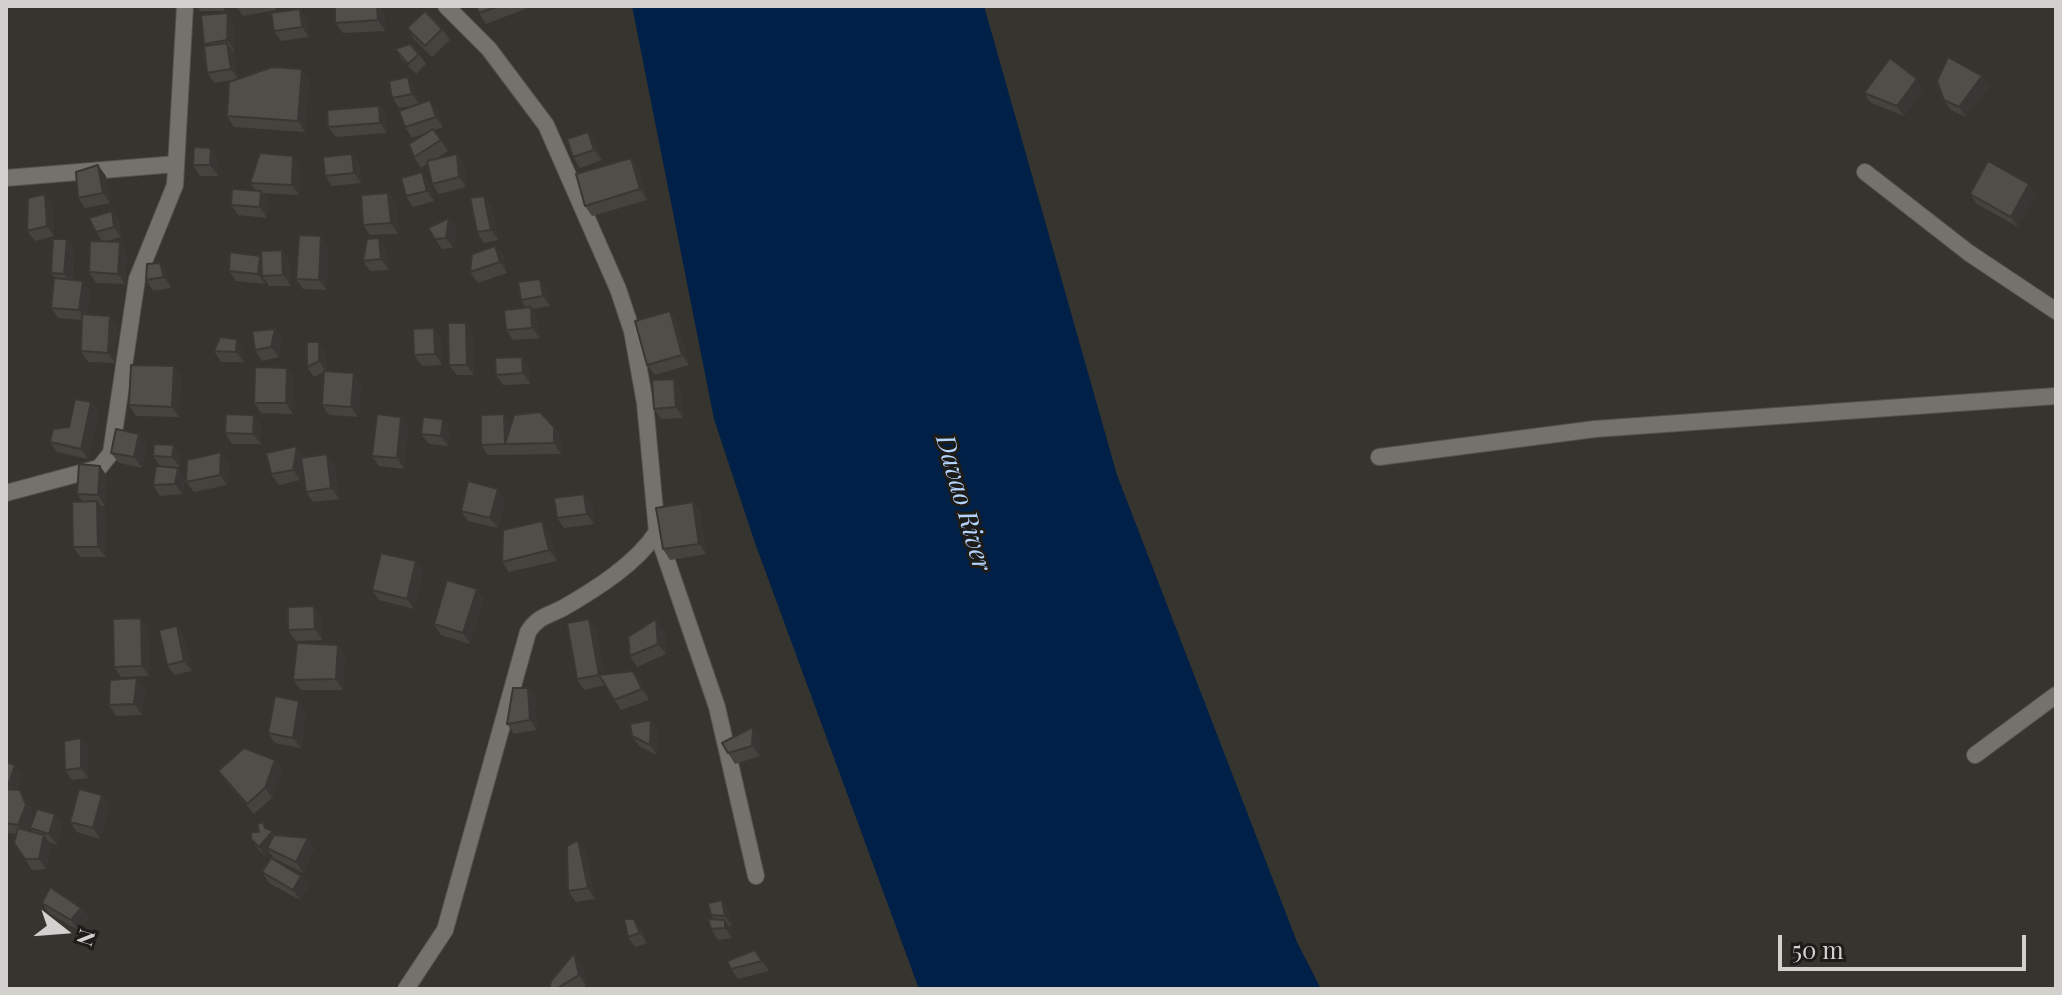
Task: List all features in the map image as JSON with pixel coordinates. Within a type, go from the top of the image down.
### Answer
[{"type":"street","points":[[6,493],[99,468],[111,453],[137,279],[175,185],[185,6]]},
{"type":"street","points":[[446,6],[489,49],[546,125],[618,289],[632,331],[645,403],[657,532],[717,707],[756,876]]},
{"type":"street","points":[[6,178],[176,164]]},
{"type":"street","points":[[1865,172],[1969,253],[2056,311]]},
{"type":"street","points":[[1379,457],[1595,429],[2056,396]]},
{"type":"street","points":[[406,989],[445,930],[528,632],[536,619],[561,609],[637,555],[657,532]]},
{"type":"street","points":[[1975,755],[2056,695]]},
{"type":"water","name":"Davao River","points":[[632,6],[984,6],[1117,475],[1297,942],[1321,989],[919,989],[755,543],[714,419]]},
{"type":"building","points":[[377,6],[378,20],[335,23],[335,7]]},
{"type":"building","points":[[476,6],[499,6],[479,13]]},
{"type":"building","points":[[300,9],[302,27],[274,31],[271,13]]},
{"type":"building","points":[[425,11],[442,29],[425,46],[407,28]]},
{"type":"building","points":[[228,13],[227,40],[204,44],[201,15]]},
{"type":"building","points":[[227,43],[231,69],[207,73],[204,46]]},
{"type":"building","points":[[410,44],[419,54],[408,64],[395,49]]},
{"type":"building","points":[[1948,57],[1982,76],[1959,107],[1944,100],[1937,81]]},
{"type":"building","points":[[1890,58],[1917,79],[1897,106],[1864,93]]},
{"type":"building","points":[[272,67],[302,69],[298,121],[227,116],[229,82]]},
{"type":"building","points":[[408,77],[412,94],[392,98],[389,81]]},
{"type":"building","points":[[430,100],[436,117],[405,127],[399,111]]},
{"type":"building","points":[[379,106],[380,123],[328,127],[327,110]]},
{"type":"building","points":[[433,129],[441,140],[414,157],[409,144]]},
{"type":"building","points":[[588,132],[594,150],[573,157],[567,139]]},
{"type":"building","points":[[194,147],[211,148],[210,165],[193,165]]},
{"type":"building","points":[[260,153],[293,156],[292,185],[250,183]]},
{"type":"building","points":[[352,154],[354,173],[325,176],[323,157]]},
{"type":"building","points":[[457,154],[459,177],[432,184],[427,161]]},
{"type":"building","points":[[631,158],[640,189],[585,206],[576,174]]},
{"type":"building","points":[[1988,161],[2029,184],[2011,217],[1970,194]]},
{"type":"building","points":[[98,165],[103,193],[78,198],[76,172]]},
{"type":"building","points":[[422,172],[427,191],[406,196],[401,178]]},
{"type":"building","points":[[232,189],[261,191],[260,207],[231,205]]},
{"type":"building","points":[[388,193],[391,223],[363,225],[361,195]]},
{"type":"building","points":[[45,194],[47,226],[27,231],[28,198]]},
{"type":"building","points":[[484,196],[491,230],[477,232],[470,198]]},
{"type":"building","points":[[112,211],[114,227],[96,232],[89,218]]},
{"type":"building","points":[[449,218],[446,238],[435,239],[428,228]]},
{"type":"building","points":[[299,235],[321,236],[319,280],[296,279]]},
{"type":"building","points":[[379,238],[381,259],[363,261],[367,239]]},
{"type":"building","points":[[53,239],[67,239],[64,274],[51,273]]},
{"type":"building","points":[[90,241],[120,242],[118,274],[89,272]]},
{"type":"building","points":[[495,246],[500,262],[470,272],[472,254]]},
{"type":"building","points":[[282,250],[283,275],[262,276],[261,251]]},
{"type":"building","points":[[230,252],[260,256],[258,274],[229,271]]},
{"type":"building","points":[[160,263],[164,277],[146,280],[147,264]]},
{"type":"building","points":[[54,278],[83,281],[79,310],[51,308]]},
{"type":"building","points":[[540,279],[543,296],[521,300],[518,282]]},
{"type":"building","points":[[531,307],[532,328],[506,330],[504,310]]},
{"type":"building","points":[[670,311],[682,355],[647,365],[635,321]]},
{"type":"building","points":[[82,314],[110,316],[108,353],[81,351]]},
{"type":"building","points":[[448,323],[466,323],[467,365],[449,365]]},
{"type":"building","points":[[434,328],[435,354],[414,355],[413,329]]},
{"type":"building","points":[[275,329],[271,347],[255,350],[252,331]]},
{"type":"building","points":[[220,337],[237,339],[236,352],[214,351]]},
{"type":"building","points":[[307,342],[319,342],[319,361],[307,367]]},
{"type":"building","points":[[522,357],[523,373],[496,375],[495,358]]},
{"type":"building","points":[[131,365],[174,366],[172,407],[129,405]]},
{"type":"building","points":[[255,367],[287,368],[286,403],[254,403]]},
{"type":"building","points":[[324,371],[354,373],[351,407],[322,405]]},
{"type":"building","points":[[674,379],[676,407],[654,409],[652,380]]},
{"type":"building","points":[[75,399],[91,402],[81,449],[50,442],[53,429],[69,427]]},
{"type":"building","points":[[540,412],[554,427],[554,443],[505,444],[514,415]]},
{"type":"building","points":[[226,414],[254,415],[253,434],[225,433]]},
{"type":"building","points":[[377,414],[401,417],[397,458],[372,456]]},
{"type":"building","points":[[504,414],[505,444],[481,445],[481,415]]},
{"type":"building","points":[[423,417],[443,419],[441,436],[421,434]]},
{"type":"building","points":[[116,429],[139,434],[134,457],[111,453]]},
{"type":"building","points":[[154,444],[174,445],[172,457],[153,456]]},
{"type":"building","points":[[297,446],[293,470],[271,474],[266,453]]},
{"type":"building","points":[[221,452],[220,475],[186,482],[187,460]]},
{"type":"building","points":[[327,454],[331,488],[306,492],[301,458]]},
{"type":"building","points":[[79,464],[100,466],[98,495],[77,494]]},
{"type":"building","points":[[156,466],[178,468],[175,484],[153,485]]},
{"type":"building","points":[[468,481],[498,489],[490,518],[461,511]]},
{"type":"building","points":[[584,494],[587,514],[557,518],[554,498]]},
{"type":"building","points":[[97,501],[98,547],[73,547],[72,502]]},
{"type":"building","points":[[693,502],[699,544],[663,549],[656,508]]},
{"type":"building","points":[[542,521],[549,550],[502,562],[503,530]]},
{"type":"building","points":[[381,553],[416,561],[407,599],[372,590]]},
{"type":"building","points":[[447,580],[477,589],[463,633],[434,624]]},
{"type":"building","points":[[314,606],[315,629],[288,630],[288,607]]},
{"type":"building","points":[[141,618],[142,666],[114,667],[113,619]]},
{"type":"building","points":[[589,619],[599,675],[577,679],[567,623]]},
{"type":"building","points":[[656,619],[658,644],[630,656],[628,637]]},
{"type":"building","points":[[177,626],[184,661],[167,665],[159,630]]},
{"type":"building","points":[[297,643],[338,645],[336,679],[293,680]]},
{"type":"building","points":[[633,671],[642,689],[614,700],[599,675]]},
{"type":"building","points":[[137,678],[134,704],[109,705],[110,680]]},
{"type":"building","points":[[513,688],[528,688],[530,720],[507,724]]},
{"type":"building","points":[[275,696],[299,701],[293,738],[268,733]]},
{"type":"building","points":[[651,720],[650,745],[632,736],[630,724]]},
{"type":"building","points":[[753,727],[752,746],[728,753],[722,743]]},
{"type":"building","points":[[81,738],[81,768],[65,770],[64,741]]},
{"type":"building","points":[[244,748],[275,760],[265,788],[247,804],[218,771]]},
{"type":"building","points":[[6,762],[15,765],[8,786],[6,785]]},
{"type":"building","points":[[6,789],[20,790],[26,805],[18,825],[6,823]]},
{"type":"building","points":[[79,789],[102,795],[93,828],[70,822]]},
{"type":"building","points":[[37,809],[55,814],[49,834],[30,828]]},
{"type":"building","points":[[263,822],[265,828],[273,831],[259,847],[251,839],[251,832],[259,832],[257,824]]},
{"type":"building","points":[[18,828],[44,835],[39,859],[25,859],[14,843]]},
{"type":"building","points":[[274,835],[308,838],[296,862],[267,848]]},
{"type":"building","points":[[578,840],[588,888],[568,891],[567,846]]},
{"type":"building","points":[[271,858],[301,876],[293,890],[262,872]]},
{"type":"building","points":[[50,887],[81,908],[71,920],[42,903]]},
{"type":"building","points":[[722,900],[725,916],[711,915],[708,903]]},
{"type":"building","points":[[624,919],[634,919],[640,933],[628,937]]},
{"type":"building","points":[[708,919],[725,920],[725,928],[711,929]]},
{"type":"building","points":[[755,950],[762,961],[731,969],[727,961]]},
{"type":"building","points":[[574,953],[579,975],[556,989],[549,989],[551,981]]}]
